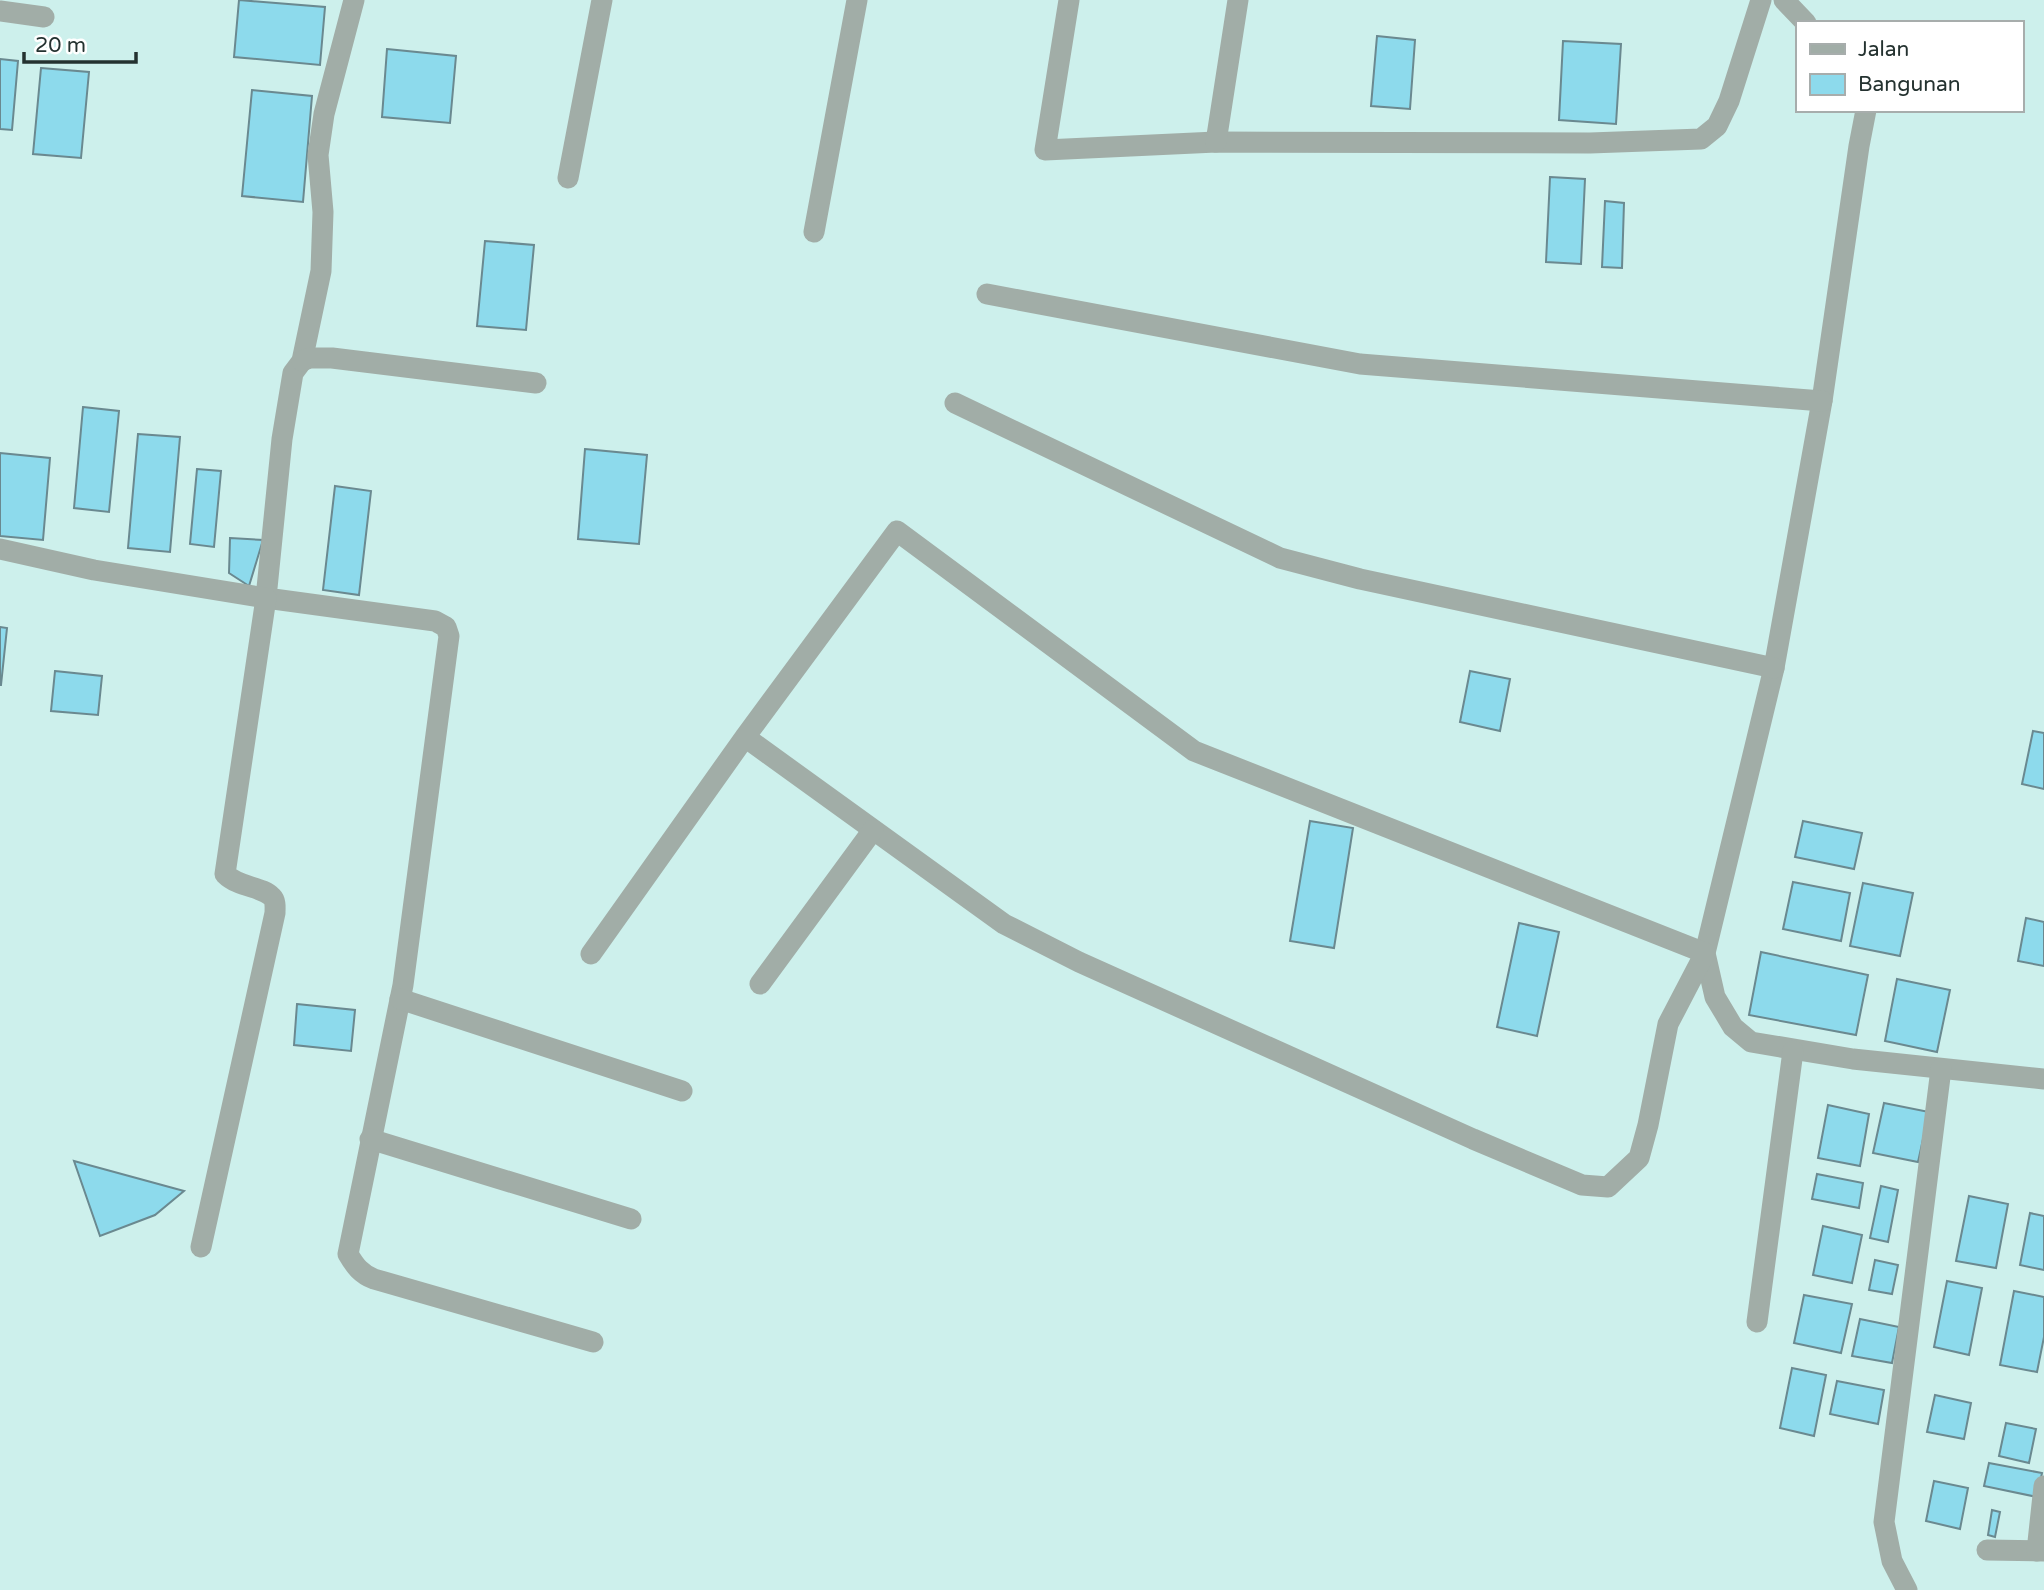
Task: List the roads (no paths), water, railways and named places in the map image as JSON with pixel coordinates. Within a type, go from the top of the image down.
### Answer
[{"type":"street","points":[[201,1247],[275,914],[271,895],[237,884],[225,874],[266,598],[282,439],[293,373],[302,361],[321,271],[323,212],[318,155],[324,114],[354,0]]},
{"type":"street","points":[[568,178],[602,0]]},
{"type":"street","points":[[814,232],[857,0]]},
{"type":"street","points":[[1069,0],[1045,150],[1216,142],[1590,143],[1701,139],[1717,126],[1729,101],[1761,0]]},
{"type":"street","points":[[1216,142],[1238,0]]},
{"type":"street","points":[[1784,0],[1804,21]]},
{"type":"street","points":[[0,11],[44,17]]},
{"type":"street","points":[[745,737],[1004,924],[1066,956],[1473,1139],[1582,1185],[1608,1187],[1639,1158],[1668,1024],[1705,953],[1774,667],[1822,401],[1858,146],[1866,112]]},
{"type":"street","points":[[987,294],[1360,364],[1822,401]]},
{"type":"street","points":[[302,361],[310,358],[332,358],[536,383]]},
{"type":"street","points":[[955,403],[1280,558],[1360,579],[1774,667]]},
{"type":"street","points":[[591,954],[745,737],[897,531],[1194,751],[1705,953]]},
{"type":"street","points":[[0,549],[94,570],[266,598],[435,621],[448,631],[448,651],[400,999],[348,1254],[364,1275],[593,1342]]},
{"type":"street","points":[[760,984],[873,830]]},
{"type":"street","points":[[1705,953],[1715,997],[1733,1027],[1751,1042],[1793,1051],[2044,1079]]},
{"type":"street","points":[[400,999],[682,1091]]},
{"type":"street","points":[[1757,1322],[1793,1051]]},
{"type":"street","points":[[1907,1590],[1892,1561],[1884,1522],[1941,1069]]},
{"type":"street","points":[[370,1139],[631,1219]]},
{"type":"street","points":[[1987,1550],[2040,1551],[2044,1486]]}]
